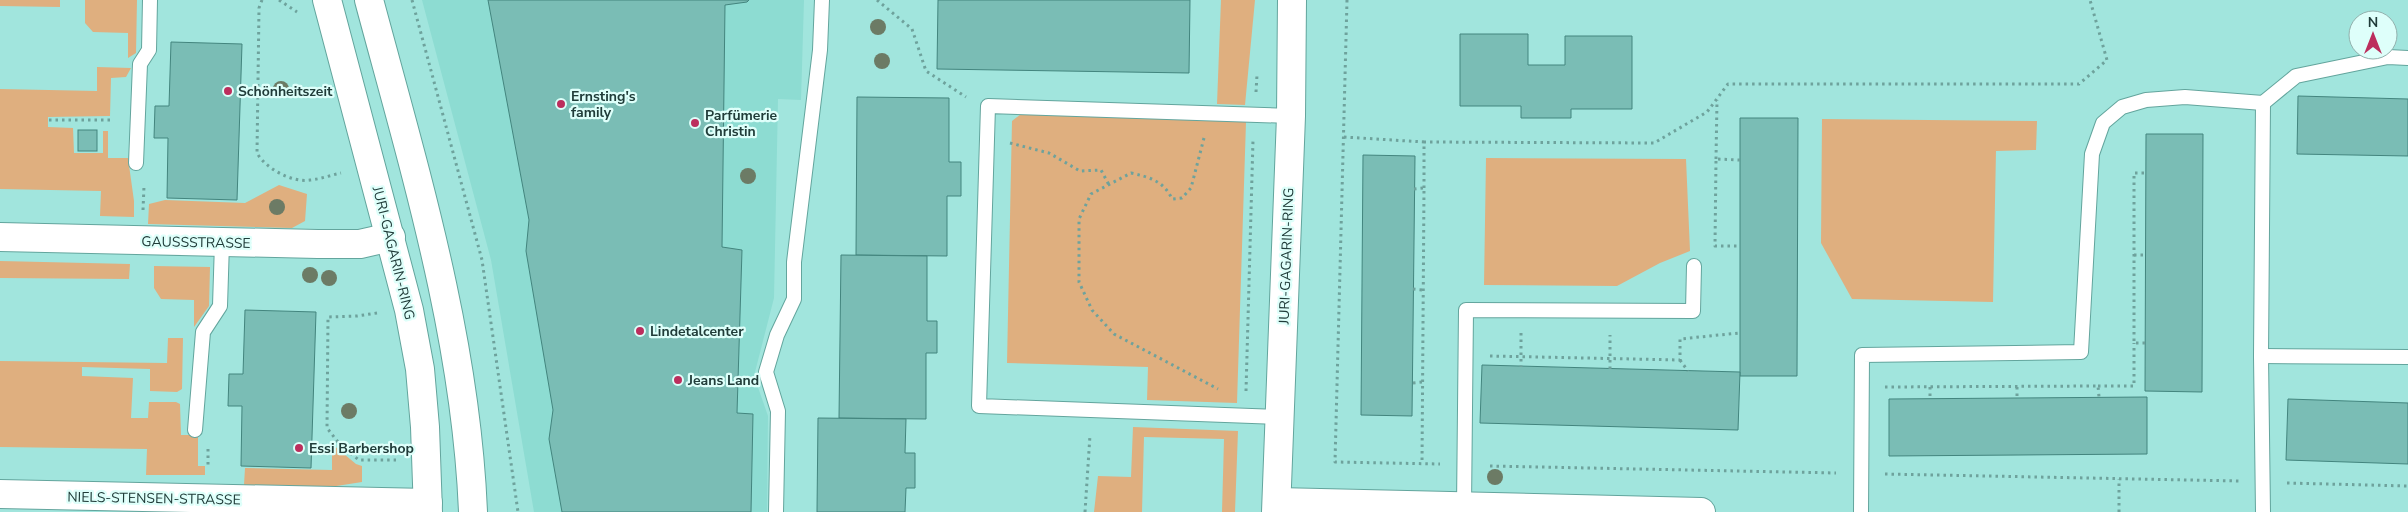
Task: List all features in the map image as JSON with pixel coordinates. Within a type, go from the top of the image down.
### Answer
[{"type":"street","name":"JURI-GAGARIN-RING","points":[[327,0],[409,310],[420,370],[425,428],[428,507]]},
{"type":"street","points":[[369,0],[430,229],[445,297],[458,362],[473,512]]},
{"type":"street","name":"JURI-GAGARIN-RING","points":[[1276,507],[1291,116],[1292,0]]},
{"type":"street","name":"GAUSSSTRASSE","points":[[0,236],[222,243],[360,244],[391,238]]},
{"type":"street","name":"NIELS-STENSEN-STRASSE","points":[[0,494],[428,507]]},
{"type":"street","points":[[1276,507],[1464,507],[1701,512]]},
{"type":"lane","points":[[136,163],[140,64],[149,50],[150,0]]},
{"type":"lane","points":[[776,512],[778,411],[766,372],[777,335],[794,299],[794,262],[820,50],[822,0]]},
{"type":"lane","points":[[1861,512],[1862,355],[2081,352],[2092,154],[2103,123],[2122,107],[2146,100],[2185,98],[2263,103],[2296,76],[2388,57],[2408,58]]},
{"type":"lane","points":[[2263,103],[2261,356],[2263,512]]},
{"type":"lane","points":[[1280,417],[979,406],[988,106],[1291,116]]},
{"type":"lane","points":[[196,424],[203,332],[220,306],[222,243]]},
{"type":"lane","points":[[1464,507],[1466,310],[1692,311],[1694,266]]},
{"type":"lane","points":[[2261,356],[2408,356]]},
{"type":"path","points":[[262,0],[259,8],[257,152],[262,162],[273,170],[301,180],[309,181],[342,173]]},
{"type":"path","points":[[279,0],[301,14]]},
{"type":"path","points":[[412,0],[482,260],[518,512]]},
{"type":"path","points":[[877,0],[912,29],[926,71],[963,96],[988,106]]},
{"type":"path","points":[[1347,0],[1335,462],[1422,464],[1424,142]]},
{"type":"path","points":[[1344,137],[1424,142],[1654,143],[1707,112],[1728,84],[2079,84],[2107,60],[2090,0]]},
{"type":"path","points":[[1717,99],[1715,246],[1740,246]]},
{"type":"path","points":[[1210,113],[1191,188],[1182,198],[1172,199],[1168,190],[1152,178],[1131,173],[1091,194],[1080,219],[1080,282],[1092,310],[1114,334],[1219,389]]},
{"type":"path","points":[[1246,393],[1254,115]]},
{"type":"path","points":[[49,120],[137,120]]},
{"type":"path","points":[[987,138],[1049,152],[1080,171],[1101,170],[1109,185]]},
{"type":"path","points":[[1716,160],[1740,160]]},
{"type":"path","points":[[136,163],[144,177],[141,240]]},
{"type":"path","points":[[1876,387],[2134,386],[2134,173],[2145,173]]},
{"type":"path","points":[[1414,189],[1424,188]]},
{"type":"path","points":[[2134,255],[2145,255]]},
{"type":"path","points":[[1413,289],[1423,290]]},
{"type":"path","points":[[1521,310],[1521,367]]},
{"type":"path","points":[[1610,312],[1610,369]]},
{"type":"path","points":[[377,313],[328,317],[327,428],[341,446],[360,460],[396,460]]},
{"type":"path","points":[[1680,339],[1739,333]]},
{"type":"path","points":[[2134,342],[2145,342]]},
{"type":"path","points":[[1680,360],[1688,371]]},
{"type":"path","points":[[1413,383],[1423,382]]},
{"type":"path","points":[[2098,386],[2099,397]]},
{"type":"path","points":[[1930,387],[1930,399]]},
{"type":"path","points":[[2017,387],[2017,398]]},
{"type":"path","points":[[1086,512],[1092,410]]},
{"type":"path","points":[[196,424],[208,435],[208,499]]},
{"type":"path","points":[[2119,478],[2119,512]]},
{"type":"shaded area","points":[[0,0],[60,0],[60,7],[0,6]]},
{"type":"shaded area","points":[[85,0],[137,0],[136,53],[128,58],[128,33],[93,32],[85,23]]},
{"type":"shaded area","name":"Lindetalcenter","points":[[422,0],[804,0],[801,100],[778,99],[774,298],[754,376],[768,416],[767,512],[534,512],[491,260]]},
{"type":"shaded area","points":[[1221,0],[1255,0],[1245,105],[1217,104]]},
{"type":"shaded area","points":[[97,67],[131,68],[126,77],[111,78],[110,116],[48,117],[48,127],[73,128],[74,153],[103,153],[103,131],[108,131],[108,158],[128,158],[134,201],[134,217],[100,216],[101,191],[0,189],[0,89],[97,91]]},
{"type":"shaded area","points":[[1021,114],[1246,122],[1237,403],[1147,400],[1148,367],[1007,363],[1012,121]]},
{"type":"shaded area","points":[[1822,119],[2037,121],[2036,150],[1996,151],[1993,302],[1852,299],[1821,243]]},
{"type":"shaded area","points":[[1486,158],[1686,159],[1690,251],[1660,263],[1617,286],[1484,285]]},
{"type":"shaded area","points":[[279,185],[307,194],[305,221],[292,228],[148,224],[149,204],[165,200],[245,203]]},
{"type":"shaded area","points":[[0,261],[130,264],[129,279],[0,278]]},
{"type":"shaded area","points":[[154,266],[210,267],[209,306],[194,327],[194,300],[161,299],[154,288]]},
{"type":"shaded area","points":[[168,338],[183,338],[182,389],[177,392],[150,391],[150,369],[82,367],[82,376],[133,378],[131,418],[148,418],[149,402],[176,402],[180,404],[181,435],[198,435],[198,466],[205,466],[205,475],[146,475],[147,449],[0,447],[0,361],[167,363]]},
{"type":"shaded area","points":[[1133,427],[1238,431],[1235,512],[1222,512],[1224,439],[1144,437],[1142,512],[1094,512],[1098,476],[1131,477]]},
{"type":"shaded area","points":[[332,444],[356,464],[362,466],[362,482],[330,487],[244,485],[245,468],[332,470]]},
{"type":"building","name":"Lindetalcenter","points":[[488,0],[749,0],[747,2],[725,5],[722,247],[742,250],[737,413],[753,414],[751,512],[562,512],[549,439],[553,410],[526,251],[529,220]]},
{"type":"building","points":[[938,0],[1190,0],[1189,73],[937,69]]},
{"type":"building","points":[[1460,34],[1528,34],[1528,65],[1565,65],[1565,36],[1632,36],[1632,109],[1571,109],[1571,118],[1521,118],[1521,106],[1460,106]]},
{"type":"building","points":[[171,42],[242,44],[237,200],[167,198],[168,138],[154,138],[155,106],[169,106]]},
{"type":"building","points":[[2298,96],[2408,99],[2408,156],[2297,154]]},
{"type":"building","points":[[857,97],[949,98],[949,162],[961,162],[961,196],[947,196],[947,256],[856,255]]},
{"type":"building","points":[[1740,118],[1798,118],[1797,376],[1740,376]]},
{"type":"building","points":[[78,130],[97,130],[97,151],[78,151]]},
{"type":"building","points":[[2146,134],[2203,134],[2202,392],[2145,391]]},
{"type":"building","points":[[1363,155],[1415,156],[1412,416],[1361,415]]},
{"type":"building","points":[[841,255],[927,256],[927,321],[937,321],[937,353],[926,353],[926,419],[839,418]]},
{"type":"building","points":[[245,310],[316,312],[311,468],[241,466],[242,406],[228,406],[229,374],[243,374]]},
{"type":"building","points":[[1482,365],[1740,372],[1738,430],[1480,423]]},
{"type":"building","points":[[2147,397],[2147,454],[1889,456],[1889,399]]},
{"type":"building","points":[[2288,399],[2408,403],[2408,464],[2286,460]]},
{"type":"building","points":[[818,418],[906,419],[905,453],[915,453],[915,488],[906,488],[905,512],[817,512]]},
{"type":"place","name":"Schönheitszeit","points":[[228,91]]},
{"type":"place","name":"Ernsting's family","points":[[561,104]]},
{"type":"place","name":"Parfümerie Christin","points":[[695,123]]},
{"type":"place","name":"Lindetalcenter","points":[[640,331]]},
{"type":"place","name":"Jeans Land","points":[[678,380]]},
{"type":"place","name":"Essi Barbershop","points":[[299,448]]}]
